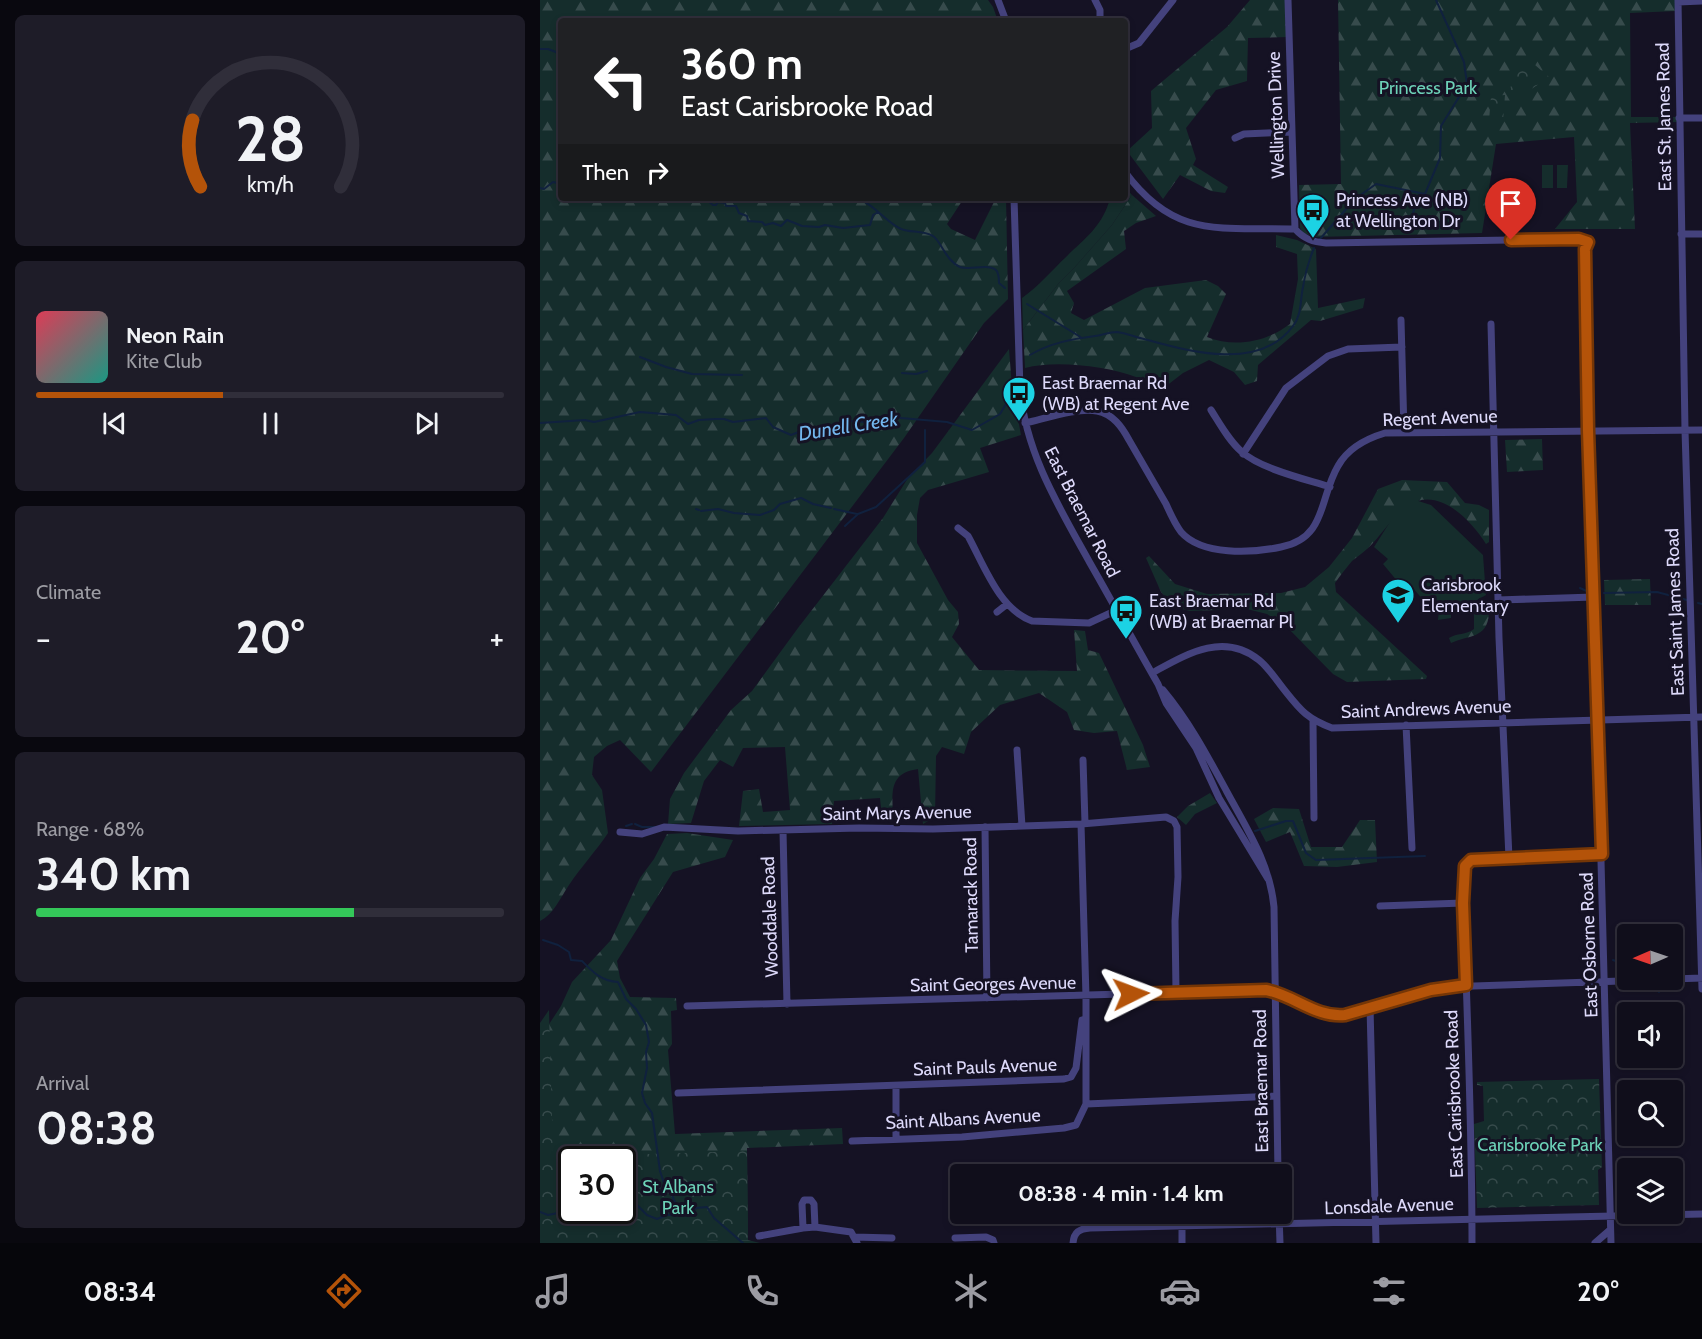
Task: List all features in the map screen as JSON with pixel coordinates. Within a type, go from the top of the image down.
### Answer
[{"type":"street","points":[[998,0],[1005,18]]},
{"type":"street","points":[[1095,0],[1100,10],[1100,18]]},
{"type":"street","points":[[1128,48],[1138,43],[1173,0]]},
{"type":"street","name":"Wellington Drive","points":[[1288,0],[1295,229]]},
{"type":"street","points":[[1678,1],[1702,2]]},
{"type":"street","name":"East St. James Road","points":[[1678,1],[1681,234]]},
{"type":"street","points":[[1679,118],[1702,118]]},
{"type":"street","points":[[1235,138],[1244,134],[1292,132]]},
{"type":"street","points":[[1128,176],[1141,193],[1155,205],[1187,223],[1229,230],[1295,229]]},
{"type":"street","name":"East Braemar Road","points":[[1014,201],[1020,389],[1025,423],[1033,452],[1044,479],[1158,684],[1166,703],[1196,748],[1219,798],[1268,879],[1274,907],[1278,1164]]},
{"type":"street","name":"East Osborne Road","points":[[1295,229],[1301,236],[1313,242],[1326,243],[1579,239],[1588,242],[1585,249],[1588,430],[1602,854],[1611,1243]]},
{"type":"street","points":[[1681,234],[1702,234]]},
{"type":"street","name":"East Saint James Road","points":[[1681,234],[1702,989]]},
{"type":"street","points":[[1401,320],[1404,432]]},
{"type":"street","points":[[1491,324],[1502,722],[1509,858],[1602,854]]},
{"type":"street","points":[[1244,454],[1286,388],[1328,356],[1348,349],[1402,347]]},
{"type":"street","name":"Regent Avenue","points":[[1025,423],[1084,410],[1108,414],[1124,429],[1182,532],[1205,548],[1220,550],[1262,550],[1283,547],[1300,540],[1312,529],[1322,513],[1337,466],[1352,449],[1368,438],[1385,433],[1702,430]]},
{"type":"street","points":[[1211,410],[1227,435],[1244,454],[1257,462],[1330,487]]},
{"type":"street","points":[[958,528],[968,536],[1006,605],[1018,615],[1032,621],[1089,623],[1117,610]]},
{"type":"street","points":[[1498,600],[1594,597]]},
{"type":"street","points":[[998,612],[1006,605]]},
{"type":"street","points":[[1152,673],[1198,650],[1220,646],[1258,659],[1297,706],[1313,721],[1314,818]]},
{"type":"street","name":"Saint Andrews Avenue","points":[[1313,721],[1332,728],[1702,717]]},
{"type":"street","points":[[1406,725],[1412,848]]},
{"type":"street","points":[[1017,750],[1022,826]]},
{"type":"street","points":[[1083,760],[1086,1104],[1276,1096]]},
{"type":"street","name":"Saint Marys Avenue","points":[[620,832],[642,834],[663,827],[783,831],[1022,826],[1083,824],[1162,817],[1174,821],[1177,827],[1176,992]]},
{"type":"street","name":"Tamarack Road","points":[[985,827],[987,998]]},
{"type":"street","name":"Wooddale Road","points":[[783,831],[787,1004]]},
{"type":"street","name":"East Carisbrooke Road","points":[[1472,1243],[1463,903],[1465,866],[1471,860],[1509,858]]},
{"type":"street","points":[[1380,906],[1463,903]]},
{"type":"street","points":[[1683,979],[1702,978]]},
{"type":"street","name":"Saint Georges Avenue","points":[[687,1006],[987,998],[1085,1000],[1176,992],[1257,990],[1274,992],[1333,1016],[1345,1015],[1444,987],[1617,981]]},
{"type":"street","name":"Saint Pauls Avenue","points":[[678,1093],[1064,1079],[1071,1077],[1076,1068],[1085,1000]]},
{"type":"street","points":[[1370,1007],[1376,1243]]},
{"type":"street","name":"Saint Pauls Avenue","points":[[896,1086],[896,1139]]},
{"type":"street","name":"Saint Albans Avenue","points":[[852,1140],[962,1137],[1064,1128],[1076,1125],[1086,1104]]},
{"type":"street","points":[[803,1228],[802,1204],[804,1200],[810,1200],[814,1204],[815,1227]]},
{"type":"street","name":"Lonsdale Avenue","points":[[1292,1224],[1702,1214]]},
{"type":"street","points":[[1280,1224],[1280,1243]]},
{"type":"street","name":"Lonsdale Avenue","points":[[1073,1243],[1074,1236],[1078,1231],[1084,1229],[1280,1224]]},
{"type":"street","points":[[1182,1226],[1182,1243]]},
{"type":"street","points":[[759,1236],[815,1227],[851,1232],[855,1240],[892,1238]]},
{"type":"street","points":[[1595,1243],[1610,1230]]},
{"type":"street","points":[[955,1238],[986,1237],[994,1243]]},
{"type":"green space","points":[[540,0],[988,0],[997,18],[558,18],[558,201],[962,201],[947,224],[951,229],[975,240],[994,201],[1006,201],[1008,299],[984,323],[904,438],[651,772],[620,740],[607,746],[594,757],[592,775],[602,790],[608,833],[553,910],[540,921]]},
{"type":"green space","points":[[1250,0],[1289,0],[1288,37],[1248,38],[1247,81],[1216,90],[1186,128],[1196,159],[1193,165],[1228,187],[1225,193],[1211,191],[1180,175],[1163,199],[1128,150],[1152,128],[1151,91],[1227,27]]},
{"type":"green space","name":"Princess Park","points":[[1338,0],[1676,0],[1676,11],[1630,13],[1631,117],[1680,117],[1680,122],[1630,123],[1635,229],[1555,229],[1577,202],[1574,137],[1496,144],[1482,233],[1314,237],[1303,233],[1300,228],[1299,185],[1341,184]]},
{"type":"green space","points":[[1517,59],[1535,65],[1549,77],[1517,99],[1510,90]]},
{"type":"green space","points":[[1505,95],[1503,121],[1489,121],[1491,96]]},
{"type":"green space","points":[[1542,165],[1553,165],[1553,188],[1542,188]]},
{"type":"green space","points":[[1557,165],[1568,165],[1567,188],[1557,188]]},
{"type":"green space","points":[[1132,195],[1156,216],[1136,223],[1124,231],[1126,249],[1067,291],[1074,303],[1071,313],[1084,320],[1145,288],[1206,280],[1218,286],[1226,294],[1207,337],[1239,342],[1271,335],[1290,324],[1298,279],[1297,254],[1276,247],[1276,235],[1297,240],[1316,249],[1318,308],[1365,298],[1363,308],[1320,321],[1311,320],[1258,365],[1257,381],[1245,385],[1234,372],[1209,360],[1183,373],[1161,390],[1136,377],[1096,367],[1051,364],[1025,368],[1023,330],[1059,283],[1112,225]]},
{"type":"green space","points":[[1109,201],[1128,201],[1112,225],[1059,283],[1023,330],[1022,298],[1092,231]]},
{"type":"green space","points":[[1009,349],[1012,387],[1021,435],[980,448],[989,472],[928,490],[920,498],[917,515],[917,543],[948,600],[958,612],[959,624],[952,637],[979,670],[1077,671],[1074,630],[1085,631],[1088,650],[1099,653],[1143,745],[1150,767],[1127,770],[1117,731],[1094,733],[1074,730],[1067,712],[1039,693],[1000,705],[971,732],[964,754],[942,747],[936,756],[935,817],[923,824],[918,769],[909,771],[897,779],[892,799],[893,816],[882,818],[880,798],[834,801],[832,824],[739,826],[743,791],[759,789],[763,812],[790,810],[785,747],[743,748],[733,767],[720,760],[704,781],[691,823],[668,824],[670,799],[684,773],[731,710],[752,691],[883,518],[908,478],[932,453]]},
{"type":"green space","points":[[1542,439],[1543,470],[1507,472],[1505,440]]},
{"type":"green space","points":[[1402,480],[1447,482],[1465,503],[1479,505],[1489,510],[1489,542],[1486,544],[1463,516],[1442,502],[1419,501],[1408,506],[1398,514],[1371,546],[1352,561],[1335,583],[1336,592],[1427,676],[1426,679],[1347,682],[1333,674],[1286,626],[1267,614],[1247,609],[1190,611],[1174,607],[1161,592],[1146,558],[1149,556],[1175,584],[1207,594],[1281,593],[1305,587],[1329,567],[1352,538],[1378,489]]},
{"type":"green space","points":[[1412,499],[1431,505],[1483,555],[1486,595],[1468,605],[1457,615],[1454,613],[1451,618],[1438,620],[1439,611],[1431,609],[1412,587],[1414,590],[1408,594],[1383,564],[1388,559],[1374,547],[1395,514]]},
{"type":"green space","points":[[1650,579],[1651,605],[1605,605],[1604,580]]},
{"type":"green space","points":[[1474,602],[1489,614],[1485,628],[1476,635],[1451,643],[1449,638],[1474,629],[1474,615],[1466,608],[1468,604]]},
{"type":"green space","points":[[1210,793],[1217,803],[1195,814],[1186,825],[1177,817],[1188,806]]},
{"type":"green space","points":[[1273,808],[1299,809],[1311,847],[1342,847],[1360,820],[1375,820],[1377,862],[1337,867],[1304,866],[1290,832],[1266,842],[1254,819]]},
{"type":"green space","points":[[687,833],[733,840],[725,857],[673,872],[617,961],[620,978],[630,997],[676,998],[677,1010],[671,1011],[672,1044],[668,1050],[675,1134],[842,1128],[843,1144],[747,1148],[748,1240],[760,1243],[540,1243],[540,1038],[561,1006],[572,982],[611,940],[640,878],[654,859],[667,834]]},
{"type":"green space","name":"St Albans Park","points":[[549,1010],[553,1157],[558,1157],[558,1224],[636,1224],[636,1154],[747,1151],[748,1240],[540,1243],[540,1023]]},
{"type":"green space","name":"Carisbrooke Park","points":[[1599,1079],[1602,1167],[1598,1170],[1599,1205],[1477,1208],[1474,1124],[1484,1121],[1483,1086],[1477,1085],[1477,1082]]},
{"type":"waterway","points":[[1320,239],[1355,199],[1376,184],[1425,194],[1440,158],[1441,126],[1467,84],[1464,62],[1436,0]]},
{"type":"waterway","points":[[540,49],[558,53]]},
{"type":"waterway","points":[[540,188],[544,189],[553,182],[558,183]]},
{"type":"waterway","points":[[1394,224],[1412,218],[1415,205],[1423,195]]},
{"type":"waterway","points":[[708,201],[713,205],[718,202],[725,203],[726,206],[736,206],[739,213],[747,216],[748,221],[762,222],[765,225],[773,223],[781,226],[787,220],[802,226],[825,225],[843,228],[870,225],[873,215],[878,212]]},
{"type":"waterway","points":[[864,201],[901,229],[933,236],[947,256],[960,267],[993,268],[999,276],[999,283],[1005,288]]},
{"type":"waterway","points":[[1030,355],[1061,342],[1117,332],[1202,352],[1243,353],[1262,349],[1279,340],[1296,322],[1306,272],[1314,248]]},
{"type":"waterway","points":[[1027,304],[1082,338]]},
{"type":"waterway","points":[[640,357],[692,374],[742,375]]},
{"type":"waterway","points":[[902,373],[916,374],[927,371]]},
{"type":"waterway","name":"Dunell Creek","points":[[540,423],[585,420],[594,422],[640,412],[676,415],[688,424],[699,420],[724,419],[733,422],[766,418],[773,427],[791,435],[804,430],[813,434],[830,431],[836,426],[851,421],[878,423],[893,415],[901,418],[947,422],[972,430],[1000,414],[1006,404],[1011,401]]},
{"type":"waterway","points":[[845,526],[858,514],[876,507],[925,462],[925,430]]},
{"type":"waterway","points":[[701,511],[718,509],[760,515],[774,510],[780,504],[801,498],[813,504],[831,508]]},
{"type":"waterway","points":[[834,509],[857,514]]},
{"type":"waterway","points":[[1580,588],[1591,593]]},
{"type":"waterway","points":[[1604,593],[1657,592],[1687,600]]},
{"type":"waterway","points":[[1698,603],[1702,604]]},
{"type":"waterway","points":[[1255,831],[1293,821],[1306,853],[1316,860],[1425,856]]},
{"type":"waterway","points":[[626,826],[632,824]]},
{"type":"waterway","points":[[635,824],[642,827],[655,827]]},
{"type":"waterway","points":[[543,940],[569,952],[571,960],[582,961],[602,978],[618,982],[626,999],[636,1009],[646,1025],[649,1042],[642,1093],[652,1113],[660,1171],[665,1186],[677,1207],[684,1209],[707,1207],[714,1218],[743,1243]]},
{"type":"waterway","points":[[1613,960],[1617,962]]},
{"type":"waterway","points":[[636,1204],[647,1215],[657,1219],[667,1215],[685,1215],[697,1208]]},
{"type":"waterway","points":[[540,1212],[548,1215],[558,1213]]},
{"type":"place","name":"Princess Ave (NB) at Wellington Dr","points":[[1313,239]]},
{"type":"place","name":"East Braemar Rd (WB) at Regent Ave","points":[[1019,422]]},
{"type":"place","name":"Carisbrook Elementary","points":[[1398,624]]},
{"type":"place","name":"East Braemar Rd (WB) at Braemar Pl","points":[[1126,640]]},
{"type":"route","points":[[1131,994],[1266,990],[1281,993],[1333,1016],[1345,1015],[1444,987],[1466,985],[1463,903],[1467,862],[1602,854],[1588,424],[1585,249],[1588,242],[1579,239],[1511,240]]}]
